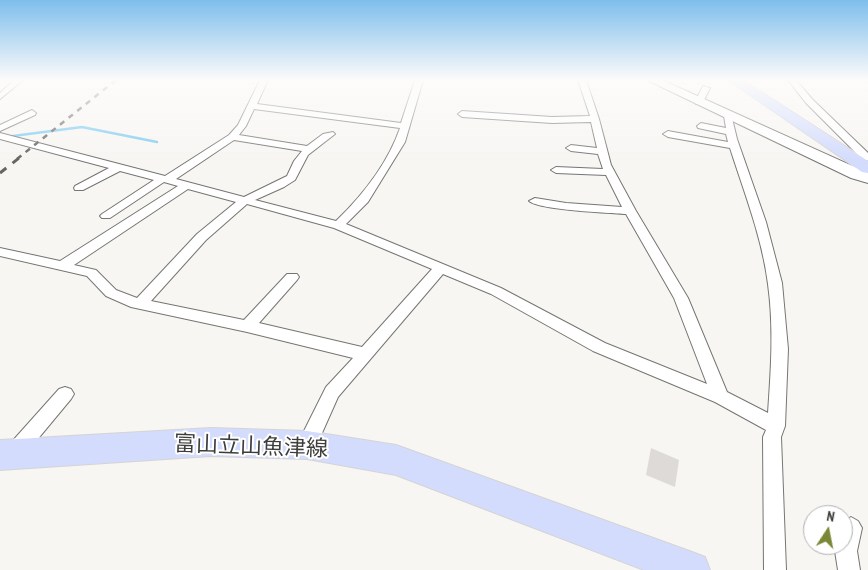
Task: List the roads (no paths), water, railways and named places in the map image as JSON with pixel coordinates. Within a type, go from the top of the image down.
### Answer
[{"type":"main road","points":[[780,107],[861,153],[868,168]]},
{"type":"main road","name":"富山立山魚津線","points":[[7,454],[211,442],[306,445],[396,460],[682,568]]},
{"type":"street","points":[[106,216],[232,137],[242,126],[252,107]]},
{"type":"street","points":[[257,107],[406,126]]},
{"type":"street","points":[[338,225],[364,200],[400,142],[411,107]]},
{"type":"street","points":[[591,107],[610,172],[630,211],[682,298],[721,396]]},
{"type":"street","points":[[709,107],[856,175],[868,178]]},
{"type":"street","points":[[815,107],[861,153]]},
{"type":"street","points":[[0,128],[32,113]]},
{"type":"street","points":[[462,114],[552,120],[595,119]]},
{"type":"street","points":[[728,116],[733,139],[760,222],[775,283],[780,349],[776,426],[772,437],[775,570]]},
{"type":"street","points":[[700,126],[733,139]]},
{"type":"street","points":[[140,304],[223,218],[246,201],[290,179],[296,172],[299,162],[322,138],[330,134]]},
{"type":"street","points":[[668,134],[733,139]]},
{"type":"street","points":[[0,136],[338,225],[496,291],[599,347],[721,396],[776,426]]},
{"type":"street","points":[[232,137],[311,149]]},
{"type":"street","points":[[572,148],[603,152]]},
{"type":"street","points":[[80,188],[119,167]]},
{"type":"street","points":[[556,170],[610,172]]},
{"type":"street","points":[[62,266],[187,185]]},
{"type":"street","points":[[535,201],[566,206],[630,211]]},
{"type":"street","points":[[0,252],[91,273],[111,293],[140,304],[248,326],[364,354]]},
{"type":"street","points":[[306,445],[332,392],[441,268]]},
{"type":"street","points":[[248,326],[292,277]]},
{"type":"street","points":[[7,454],[65,394]]},
{"type":"street","points":[[847,555],[849,570]]},
{"type":"waterway","points":[[13,136],[82,127],[157,142]]},
{"type":"railway","points":[[17,159],[83,107]]},
{"type":"railway","points":[[0,173],[19,158]]}]
